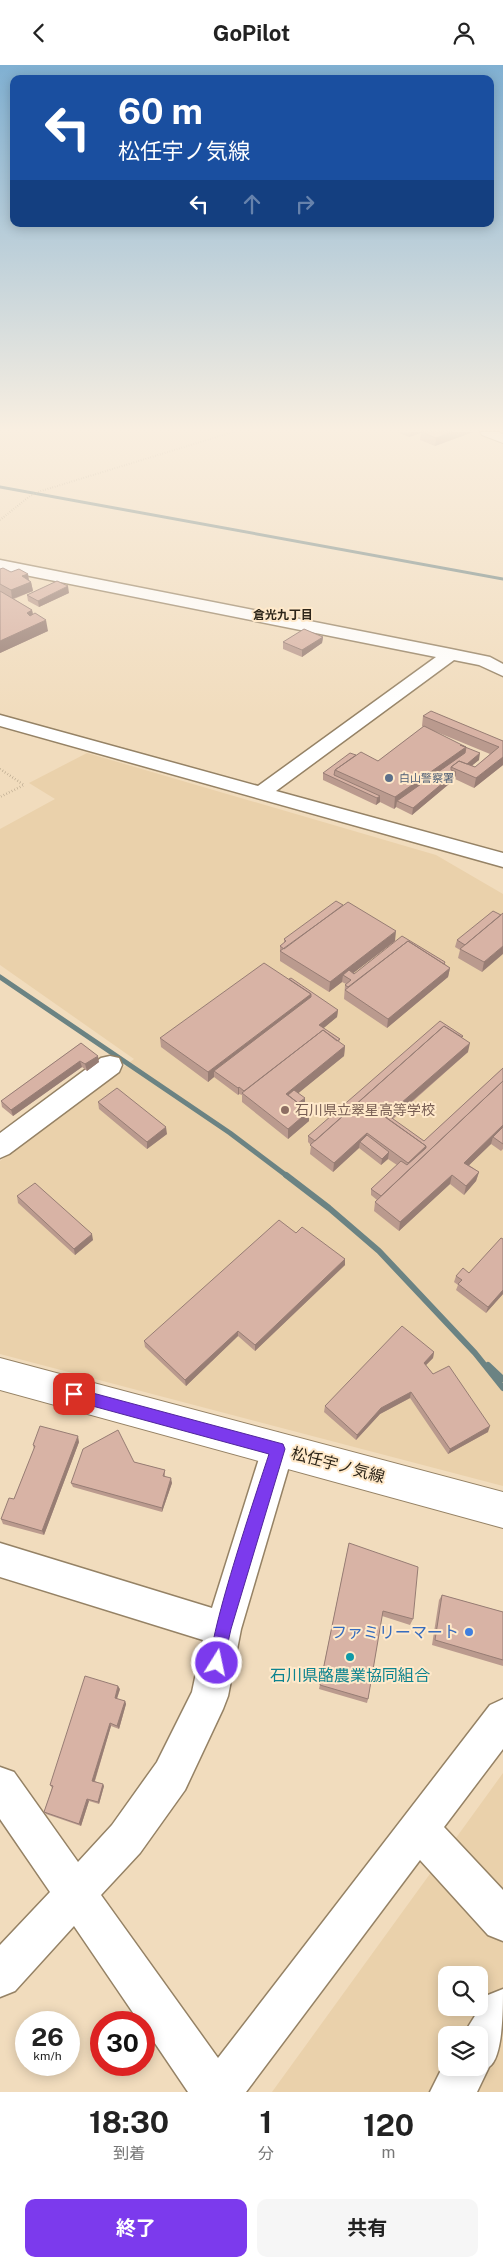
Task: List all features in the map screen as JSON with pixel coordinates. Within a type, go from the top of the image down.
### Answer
[{"type":"main road","name":"松任宇ノ気線","points":[[0,1374],[503,1510]]},
{"type":"street","points":[[0,565],[503,665]]},
{"type":"street","points":[[260,793],[451,654]]},
{"type":"street","points":[[484,661],[503,671]]},
{"type":"street","points":[[0,720],[503,860]]},
{"type":"street","points":[[0,1147],[110,1065]]},
{"type":"street","points":[[0,1976],[126,1839],[171,1776],[210,1696],[223,1629],[278,1449]]},
{"type":"street","points":[[0,1560],[223,1629]]},
{"type":"street","points":[[219,2092],[503,1718]]},
{"type":"street","points":[[0,1786],[215,2092]]},
{"type":"street","points":[[418,1829],[503,1920]]},
{"type":"street","points":[[488,2034],[503,2010]]},
{"type":"street","points":[[452,2092],[462,2076]]},
{"type":"path","points":[[0,769],[24,785],[0,797]]},
{"type":"shaded area","name":"石川県立翠星高等学校","points":[[87,753],[436,855],[503,894],[503,1486],[0,1354],[0,1161],[134,1059],[0,965],[0,829],[55,799],[29,783]]},
{"type":"shaded area","points":[[503,1773],[503,2092],[272,2092]]},
{"type":"building","points":[[3,568],[11,572],[19,569],[28,574],[22,576],[31,582],[11,590],[0,584],[0,569]]},
{"type":"building","points":[[57,581],[68,586],[38,601],[27,595]]},
{"type":"building","points":[[0,591],[32,610],[27,613],[30,616],[35,613],[46,620],[0,641]]},
{"type":"building","points":[[304,629],[323,637],[302,650],[283,642]]},
{"type":"building","points":[[431,711],[503,741],[503,757],[476,778],[451,767],[459,761],[475,767],[499,747],[423,716]]},
{"type":"building","name":"白山警察署","points":[[424,726],[466,747],[395,797],[335,770],[361,752],[378,761]]},
{"type":"building","points":[[466,747],[480,753],[467,764],[459,761],[451,767],[451,770],[456,772],[413,808],[397,801],[465,753]]},
{"type":"building","points":[[350,753],[356,755],[335,770],[334,775],[380,796],[377,798],[323,773]]},
{"type":"building","points":[[336,901],[343,905],[284,949],[280,946],[286,941],[284,939]]},
{"type":"building","points":[[348,902],[396,931],[330,982],[280,951]]},
{"type":"building","points":[[493,911],[501,915],[465,945],[457,940]]},
{"type":"building","points":[[503,913],[503,946],[484,962],[460,949]]},
{"type":"building","points":[[402,936],[445,962],[444,964],[408,941],[348,987],[345,985],[351,980],[343,975],[349,970],[354,974]]},
{"type":"building","points":[[408,941],[450,968],[388,1019],[345,990]]},
{"type":"building","points":[[264,963],[311,994],[208,1072],[160,1038]]},
{"type":"building","points":[[291,978],[338,1010],[319,1025],[340,1039],[337,1041],[323,1030],[244,1091],[214,1071],[311,997],[311,994],[289,979]]},
{"type":"building","points":[[440,1021],[463,1036],[444,1026],[315,1141],[308,1136]]},
{"type":"building","points":[[444,1026],[470,1043],[385,1117],[426,1146],[408,1163],[367,1133],[334,1163],[310,1145]]},
{"type":"building","points":[[323,1030],[345,1046],[286,1094],[309,1111],[288,1129],[242,1093]]},
{"type":"building","points":[[81,1043],[98,1056],[85,1064],[80,1061],[11,1110],[1,1101]]},
{"type":"building","points":[[503,1068],[503,1081],[381,1196],[371,1189],[401,1161],[407,1165],[426,1148],[426,1146],[387,1118],[389,1116],[424,1141]]},
{"type":"building","points":[[503,1081],[503,1125],[464,1163],[479,1172],[466,1186],[452,1175],[400,1222],[375,1202]]},
{"type":"building","points":[[117,1088],[166,1127],[147,1142],[98,1102]]},
{"type":"building","points":[[294,1090],[305,1098],[298,1103],[288,1095]]},
{"type":"building","points":[[503,1127],[503,1144],[493,1137]]},
{"type":"building","points":[[367,1135],[389,1152],[382,1159],[360,1142]]},
{"type":"building","points":[[35,1183],[92,1234],[74,1249],[17,1196]]},
{"type":"building","points":[[279,1220],[296,1233],[302,1227],[345,1259],[255,1345],[238,1331],[185,1380],[144,1341]]},
{"type":"building","points":[[501,1238],[503,1239],[503,1290],[488,1307],[458,1284],[462,1280],[456,1276],[463,1268],[469,1273]]},
{"type":"building","points":[[402,1326],[434,1352],[424,1363],[433,1374],[449,1366],[490,1426],[450,1449],[411,1392],[381,1408],[357,1435],[325,1406]]},
{"type":"building","points":[[40,1426],[78,1436],[42,1531],[1,1519],[9,1498],[14,1499],[35,1446],[33,1445]]},
{"type":"building","points":[[118,1430],[134,1462],[165,1470],[163,1476],[171,1478],[162,1508],[71,1483],[83,1449]]},
{"type":"building","name":"石川県酪農業協同組合","points":[[349,1543],[418,1567],[413,1619],[383,1611],[368,1699],[320,1685]]},
{"type":"building","name":"ファミリーマート","points":[[442,1595],[503,1612],[503,1660],[435,1640]]},
{"type":"building","points":[[85,1676],[118,1686],[115,1698],[125,1701],[117,1726],[110,1723],[92,1781],[103,1784],[98,1802],[87,1799],[79,1824],[44,1812],[53,1786],[50,1785]]},
{"type":"waterway","points":[[216,527],[503,579]]},
{"type":"waterway","points":[[0,977],[230,1133],[287,1176]]},
{"type":"waterway","points":[[286,1175],[329,1208],[379,1251],[475,1353],[503,1388]]},
{"type":"waterway","points":[[488,1365],[503,1379]]},
{"type":"place","name":"白山警察署","points":[[389,778]]},
{"type":"place","name":"石川県立翠星高等学校","points":[[285,1110]]},
{"type":"place","name":"ファミリーマート","points":[[469,1632]]},
{"type":"place","name":"石川県酪農業協同組合","points":[[350,1657]]},
{"type":"district","name":"倉光九丁目","points":[[283,615]]},
{"type":"route","points":[[74,1394],[278,1449],[223,1629],[217,1663]]}]
